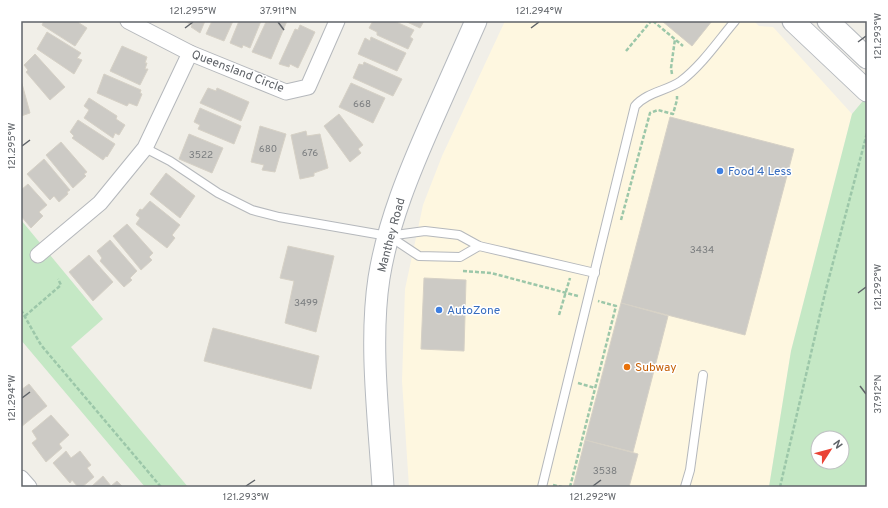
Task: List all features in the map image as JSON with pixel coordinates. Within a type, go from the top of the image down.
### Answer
[{"type":"street","name":"Queensland Circle","points":[[128,21],[190,53],[286,92],[308,86],[337,21]]},
{"type":"street","name":"Manthey Road","points":[[383,487],[376,360],[376,311],[379,280],[392,219],[411,167],[476,21]]},
{"type":"street","points":[[793,21],[867,90]]},
{"type":"street","points":[[828,21],[867,58]]},
{"type":"street","points":[[38,255],[100,204],[145,148],[190,53]]},
{"type":"street","points":[[21,478],[29,487]]},
{"type":"lane","points":[[542,487],[635,106],[640,101],[675,84],[692,72],[735,21]]},
{"type":"lane","points":[[145,148],[170,161],[218,193],[252,210],[278,217],[388,236],[426,231],[459,235],[478,246],[595,273]]},
{"type":"lane","points":[[388,236],[420,256],[460,258],[478,246]]},
{"type":"lane","points":[[685,487],[690,470],[703,375]]},
{"type":"path","points":[[626,51],[652,21],[683,46]]},
{"type":"path","points":[[620,222],[650,113],[658,110],[673,114],[677,100],[671,68],[675,39]]},
{"type":"path","points":[[780,487],[825,293],[867,133]]},
{"type":"path","points":[[559,315],[573,268]]},
{"type":"path","points":[[463,271],[491,273],[616,306],[570,487]]},
{"type":"path","points":[[24,316],[61,285],[58,279]]},
{"type":"path","points":[[598,301],[600,294]]},
{"type":"path","points":[[21,310],[41,345],[161,487]]},
{"type":"path","points":[[568,381],[595,388]]},
{"type":"shaded area","points":[[505,21],[754,21],[759,26],[773,27],[852,114],[791,351],[769,487],[409,487],[402,381],[405,289],[423,205],[442,156]]},
{"type":"green space","points":[[867,96],[867,487],[769,487],[791,351],[852,114]]},
{"type":"green space","points":[[21,220],[103,319],[71,347],[188,487],[145,487],[21,340]]},
{"type":"building","points":[[44,21],[76,21],[87,28],[75,46],[42,25]]},
{"type":"building","points":[[184,21],[205,21],[200,33],[191,27],[192,25]]},
{"type":"building","points":[[212,21],[233,21],[224,41],[206,34]]},
{"type":"building","points":[[239,21],[261,21],[250,48],[243,45],[242,48],[230,43]]},
{"type":"building","points":[[269,21],[287,21],[271,59],[252,52],[266,22],[268,23]]},
{"type":"building","points":[[373,21],[394,21],[414,30],[410,37],[413,39],[408,49],[377,35],[377,32],[369,28]]},
{"type":"building","points":[[405,21],[424,21],[420,28]]},
{"type":"building","points":[[662,21],[712,21],[692,46]]},
{"type":"building","points":[[300,25],[315,32],[298,68],[290,64],[289,67],[279,64],[295,29],[298,30]]},
{"type":"building","points":[[47,32],[81,53],[77,58],[82,60],[74,74],[37,49]]},
{"type":"building","points":[[371,37],[406,53],[397,71],[358,54],[365,38],[370,41]]},
{"type":"building","points":[[122,46],[147,57],[145,69],[148,69],[140,85],[110,71]]},
{"type":"building","points":[[35,54],[65,87],[50,100],[26,72],[28,70],[24,65]]},
{"type":"building","points":[[364,62],[402,79],[393,96],[353,78],[359,64],[363,65]]},
{"type":"building","points":[[104,74],[141,90],[140,93],[142,94],[137,106],[129,103],[127,106],[97,93]]},
{"type":"building","points":[[21,80],[30,113],[21,116]]},
{"type":"building","points":[[351,83],[385,98],[373,123],[339,107]]},
{"type":"building","points":[[208,88],[216,91],[217,88],[249,102],[241,121],[200,103]]},
{"type":"building","points":[[89,98],[117,116],[116,119],[125,125],[119,135],[115,133],[113,138],[84,118],[89,110],[84,106]]},
{"type":"building","points":[[200,108],[241,126],[234,144],[198,129],[200,125],[194,122]]},
{"type":"building","points":[[339,114],[363,145],[358,149],[361,153],[350,162],[324,126]]},
{"type":"building","points":[[670,117],[794,149],[745,335],[621,303]]},
{"type":"building","points":[[78,120],[115,144],[107,157],[106,156],[103,160],[72,138],[74,136],[70,132]]},
{"type":"building","points":[[260,126],[286,134],[275,172],[262,170],[264,165],[251,162]]},
{"type":"building","points":[[306,131],[307,136],[320,134],[328,168],[314,173],[314,176],[300,179],[291,135]]},
{"type":"building","points":[[189,134],[223,148],[212,173],[179,159]]},
{"type":"building","points":[[61,142],[87,172],[84,174],[86,176],[73,188],[46,155]]},
{"type":"building","points":[[44,159],[70,190],[67,192],[68,194],[59,202],[54,196],[50,200],[27,174]]},
{"type":"building","points":[[166,173],[195,196],[180,218],[150,194]]},
{"type":"building","points":[[28,184],[47,205],[39,212],[43,216],[31,228],[21,216],[21,190]]},
{"type":"building","points":[[150,201],[180,225],[172,235],[175,238],[167,248],[136,224],[140,218],[136,215],[140,209],[142,210]]},
{"type":"building","points":[[127,224],[153,253],[149,257],[152,260],[141,270],[113,236]]},
{"type":"building","points":[[110,240],[137,271],[130,278],[132,280],[124,287],[100,261],[102,258],[97,251]]},
{"type":"building","points":[[288,246],[334,256],[316,332],[285,323],[294,281],[280,278]]},
{"type":"building","points":[[89,255],[113,282],[93,301],[69,272]]},
{"type":"building","points":[[424,278],[466,280],[464,351],[421,349]]},
{"type":"building","points":[[621,303],[668,316],[633,452],[585,440]]},
{"type":"building","points":[[213,328],[319,356],[311,389],[204,361]]},
{"type":"building","points":[[29,384],[47,406],[21,427],[21,390]]},
{"type":"building","points":[[51,415],[69,435],[59,444],[62,448],[46,462],[32,443],[37,439],[32,431]]},
{"type":"building","points":[[585,440],[638,454],[629,487],[573,487]]},
{"type":"building","points":[[66,451],[71,458],[80,451],[91,465],[87,468],[94,477],[82,487],[78,487],[72,480],[70,483],[53,463]]},
{"type":"building","points":[[103,476],[111,486],[117,481],[123,487],[91,487]]},
{"type":"place","name":"Food 4 Less","points":[[720,171]]},
{"type":"place","name":"AutoZone","points":[[439,310]]},
{"type":"place","name":"Subway","points":[[627,367]]}]
